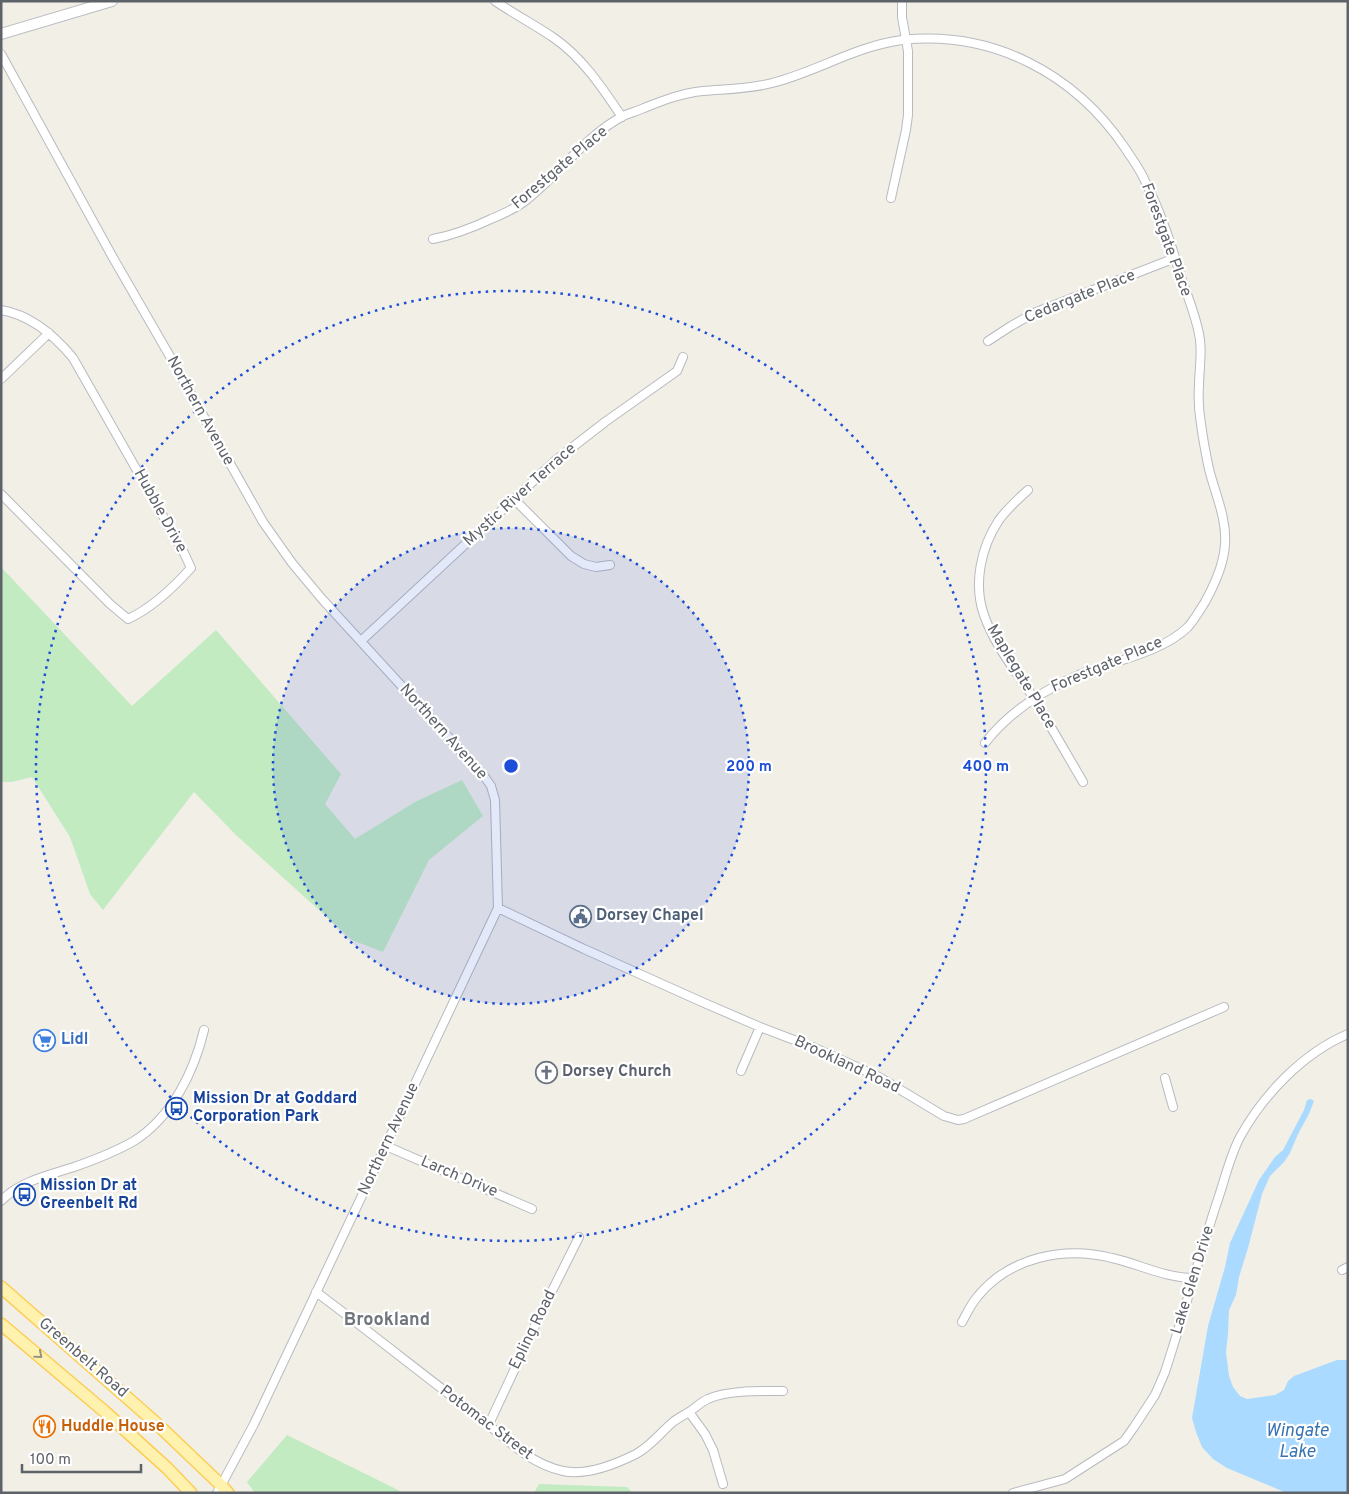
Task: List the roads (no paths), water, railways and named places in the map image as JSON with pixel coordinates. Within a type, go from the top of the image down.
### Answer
[{"type":"main road","name":"Greenbelt Road","points":[[1,1287],[156,1422],[222,1490]]},
{"type":"main road","name":"Greenbelt Road","points":[[1,1324],[104,1412],[192,1493]]},
{"type":"street","points":[[1,34],[112,1]]},
{"type":"street","points":[[495,1],[564,46],[595,79],[622,117]]},
{"type":"street","points":[[891,198],[908,115],[908,63],[902,17],[902,1]]},
{"type":"street","name":"Forestgate Place","points":[[433,239],[452,236],[520,205],[592,138],[622,117],[684,94],[771,84],[890,42],[943,40],[975,44],[1007,53],[1039,67],[1064,82],[1090,104],[1112,129],[1149,189],[1193,310],[1200,338],[1198,390],[1201,425],[1225,535],[1225,545],[1220,572],[1206,600],[1196,617],[1179,634],[1145,652],[1080,675],[1033,698],[1010,715],[985,743]]},
{"type":"street","name":"Northern Avenue","points":[[1,54],[112,256],[263,522],[292,563],[322,599],[484,776],[491,786],[495,800],[498,908],[222,1490]]},
{"type":"street","name":"Cedargate Place","points":[[988,341],[1034,313],[1175,258]]},
{"type":"street","name":"Hubble Drive","points":[[1,310],[14,312],[30,320],[62,344],[73,358],[191,568],[140,614],[128,619],[110,604],[1,494]]},
{"type":"street","points":[[1,380],[49,333]]},
{"type":"street","name":"Mystic River Terrace","points":[[361,641],[556,460],[677,371],[683,357]]},
{"type":"street","name":"Maplegate Place","points":[[1028,490],[1000,519],[992,533],[980,566],[981,600],[984,615],[998,644],[1083,782]]},
{"type":"street","points":[[514,499],[571,556],[584,564],[596,567],[610,565]]},
{"type":"street","name":"Brookland Road","points":[[498,908],[584,949],[760,1027],[816,1048],[879,1077],[944,1116],[958,1120],[1224,1008]]},
{"type":"street","points":[[741,1070],[760,1027]]},
{"type":"street","points":[[1,1201],[28,1182],[103,1156],[146,1132],[160,1118],[181,1090],[196,1059],[204,1030]]},
{"type":"street","name":"Lake Glen Drive","points":[[1013,1493],[1065,1479],[1124,1440],[1134,1427],[1155,1395],[1174,1347],[1193,1278],[1231,1159],[1244,1132],[1262,1103],[1280,1082],[1320,1050],[1348,1034]]},
{"type":"street","points":[[1165,1078],[1172,1106]]},
{"type":"street","name":"Larch Drive","points":[[386,1146],[532,1209]]},
{"type":"street","name":"Epling Road","points":[[489,1424],[579,1236]]},
{"type":"street","points":[[962,1322],[977,1297],[995,1279],[1022,1263],[1045,1256],[1095,1254],[1180,1278],[1193,1278]]},
{"type":"street","name":"Potomac Street","points":[[316,1292],[489,1424],[527,1456],[544,1465],[572,1472],[598,1469],[638,1453],[674,1422],[708,1398],[746,1392],[783,1391]]},
{"type":"street","points":[[690,1412],[713,1450],[723,1484]]},
{"type":"water","name":"Wingate Lake","points":[[1311,1099],[1314,1101],[1309,1114],[1290,1153],[1270,1176],[1262,1194],[1239,1277],[1236,1295],[1229,1310],[1226,1352],[1229,1376],[1233,1387],[1240,1396],[1247,1399],[1275,1395],[1284,1390],[1288,1381],[1294,1376],[1337,1360],[1348,1360],[1348,1493],[1287,1493],[1227,1468],[1213,1459],[1202,1447],[1192,1418],[1208,1326],[1230,1243],[1259,1180],[1275,1157],[1283,1150],[1304,1110],[1307,1100]]},
{"type":"place","name":"Dorsey Chapel","points":[[580,916]]},
{"type":"place","name":"Lidl","points":[[45,1040]]},
{"type":"place","name":"Dorsey Church","points":[[546,1072]]},
{"type":"place","name":"Mission Dr at Goddard Corporation Park","points":[[177,1108]]},
{"type":"place","name":"Mission Dr at Greenbelt Rd","points":[[24,1195]]},
{"type":"place","name":"Huddle House","points":[[45,1427]]},
{"type":"district","name":"Brookland","points":[[387,1320]]}]
